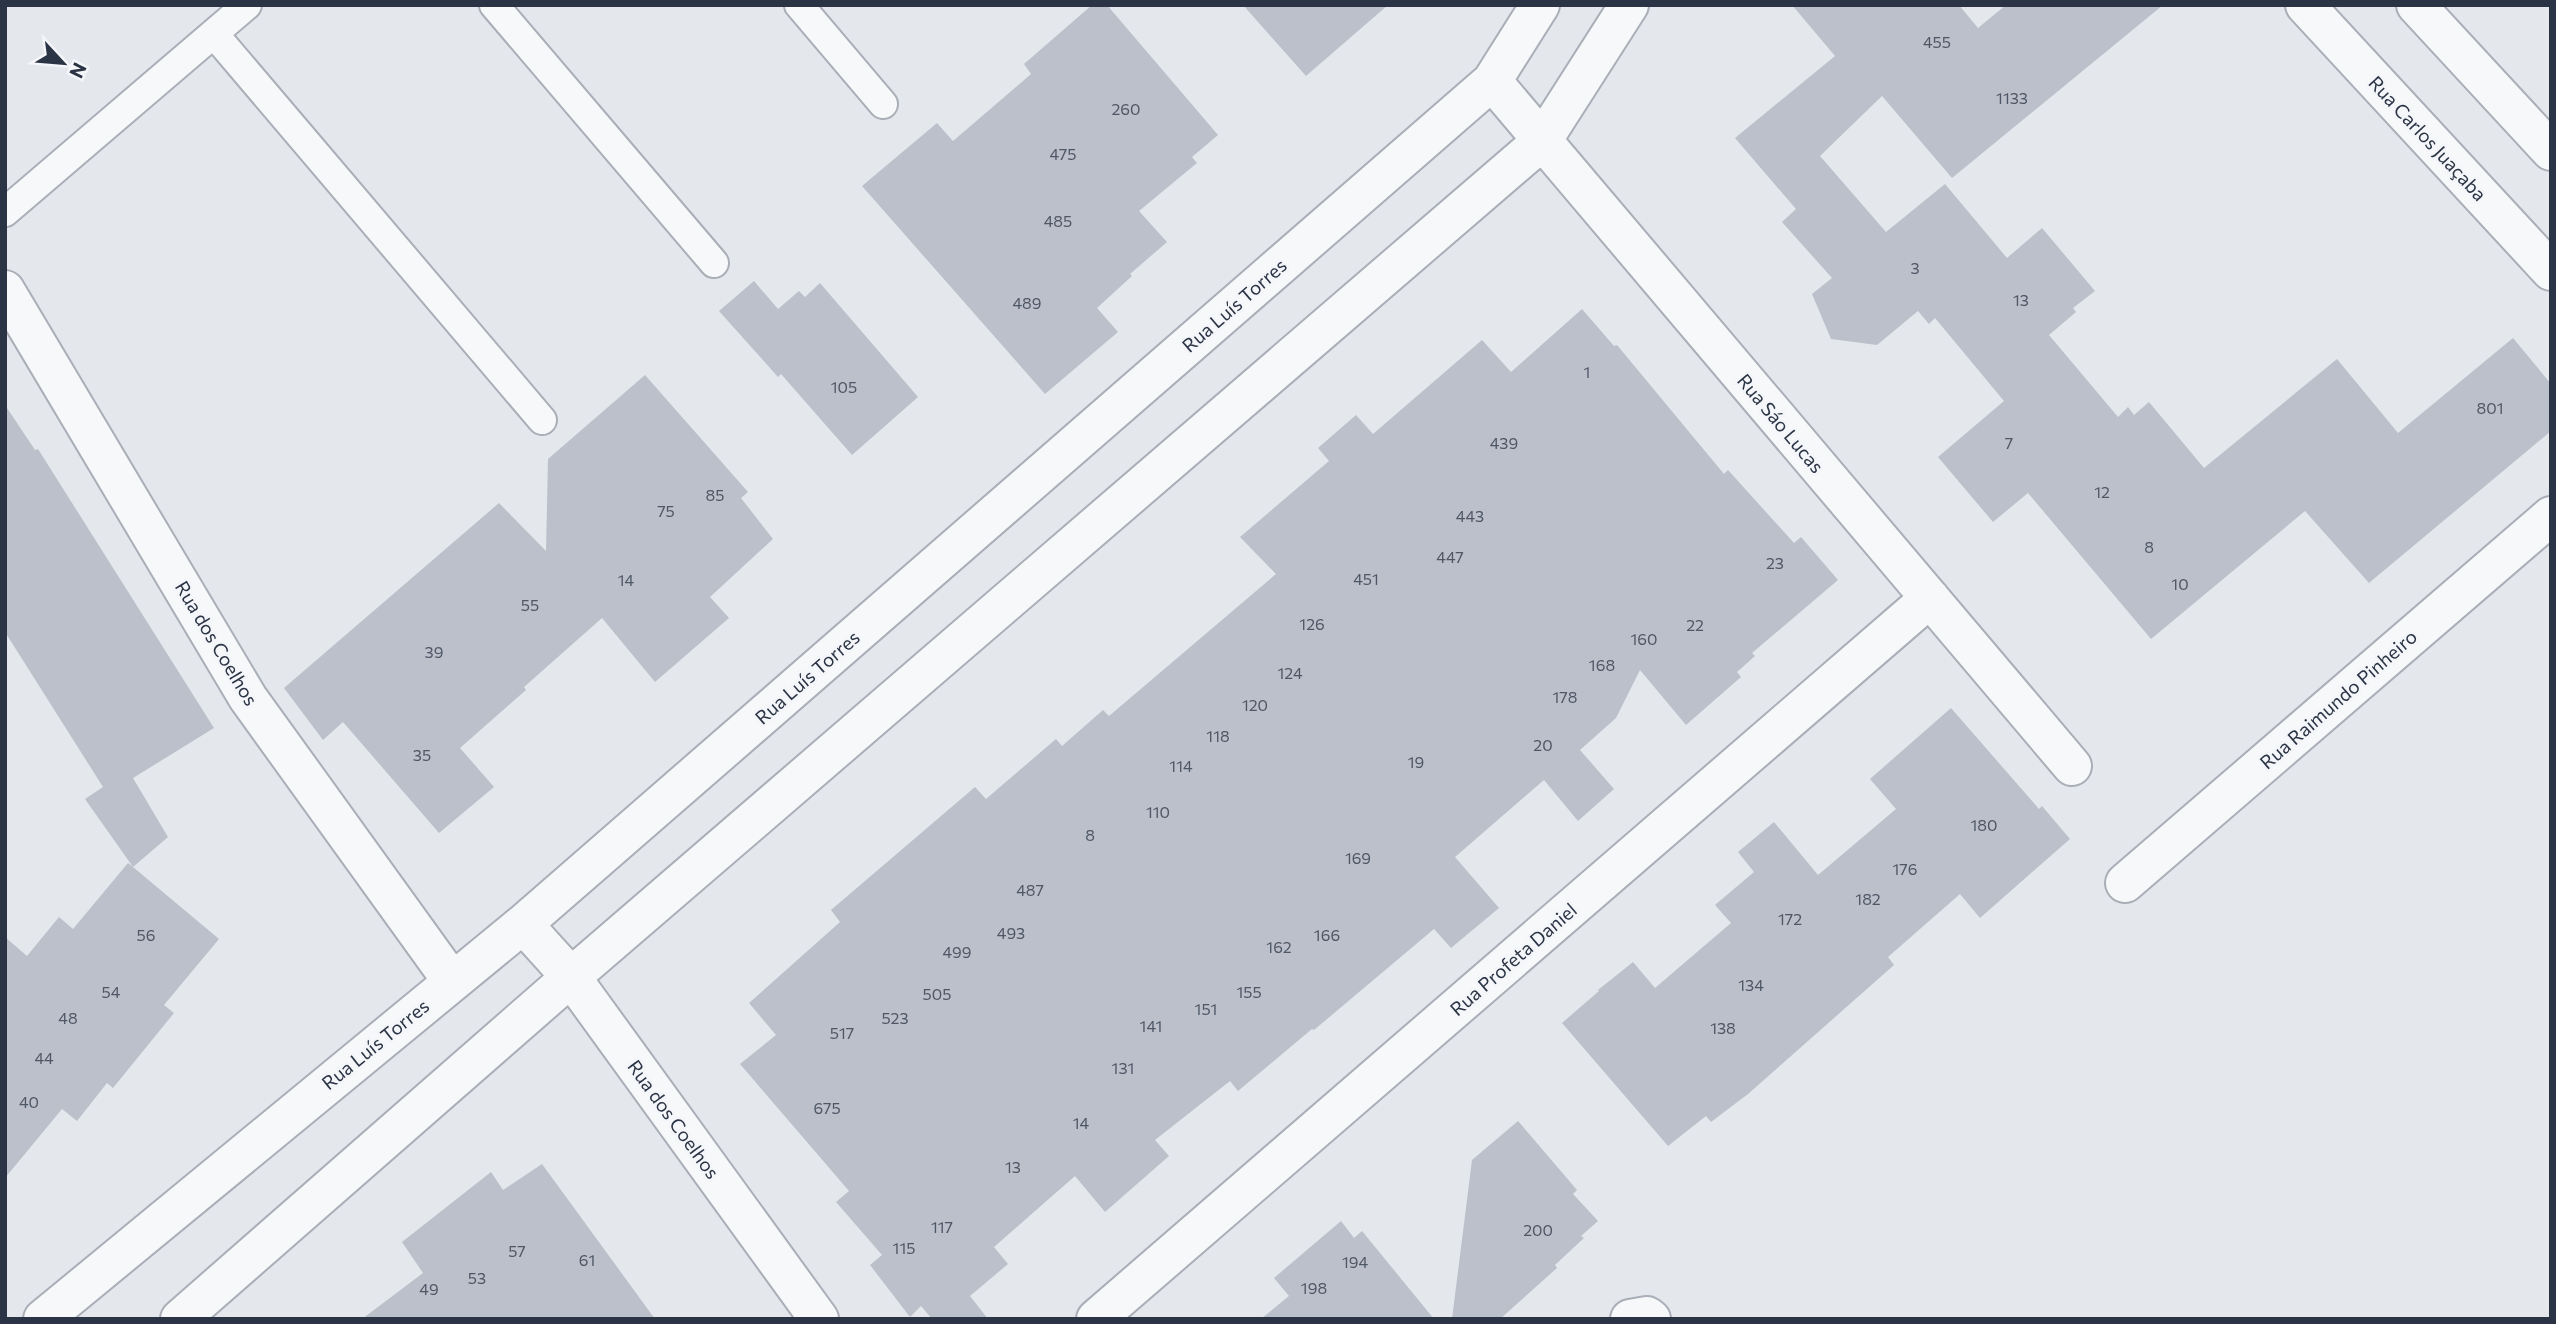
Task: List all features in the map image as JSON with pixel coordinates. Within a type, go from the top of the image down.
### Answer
[{"type":"street","name":"Rua Luís Torres","points":[[43,1319],[523,924],[1492,81],[1540,5]]},
{"type":"street","points":[[180,1319],[571,977],[1542,141],[1629,5]]},
{"type":"street","name":"Rua Carlos Juaçaba","points":[[2305,5],[2551,271]]},
{"type":"street","points":[[2416,5],[2551,151]]},
{"type":"street","name":"Rua Sáo Lucas","points":[[1492,81],[2072,766]]},
{"type":"street","name":"Rua dos Coelhos","points":[[5,290],[248,698],[452,981]]},
{"type":"street","name":"Rua Raimundo Pinheiro","points":[[2125,883],[2551,516]]},
{"type":"street","name":"Rua Profeta Daniel","points":[[1096,1319],[1930,598]]},
{"type":"street","name":"Rua dos Coelhos","points":[[523,924],[571,977],[820,1319]]},
{"type":"street","points":[[1630,1319],[1647,1315],[1651,1319]]},
{"type":"lane","points":[[5,212],[247,5]]},
{"type":"lane","points":[[494,5],[714,263]]},
{"type":"lane","points":[[799,5],[883,104]]},
{"type":"lane","points":[[214,33],[542,420]]},
{"type":"building","points":[[1092,5],[1107,5],[1218,135],[1192,157],[1197,163],[1139,211],[1167,242],[1097,308],[1118,332],[1045,394],[862,186],[937,123],[953,141],[1031,74],[1024,64]]},
{"type":"building","points":[[1243,5],[1388,5],[1306,76]]},
{"type":"building","points":[[1792,5],[1959,5],[1978,28],[2006,5],[2163,5],[1952,178],[1882,96],[1820,156],[1886,232],[1945,184],[2007,258],[2042,228],[2095,291],[2073,308],[2076,312],[2049,335],[2118,417],[2128,407],[2134,415],[2149,402],[2204,468],[2337,359],[2398,433],[2513,338],[2551,384],[2551,431],[2369,583],[2305,511],[2151,639],[2028,493],[1993,522],[1938,457],[2004,401],[1935,318],[1929,324],[1918,311],[1877,345],[1831,339],[1812,294],[1832,278],[1782,222],[1796,209],[1735,138],[1835,56]]},
{"type":"building","points":[[754,281],[778,309],[799,291],[805,297],[820,283],[918,397],[852,455],[781,374],[778,377],[719,311]]},
{"type":"building","points":[[1582,309],[1614,346],[1617,345],[1724,474],[1728,470],[1794,543],[1801,537],[1838,580],[1752,653],[1755,656],[1737,672],[1741,677],[1686,725],[1640,670],[1616,718],[1580,750],[1614,789],[1578,821],[1544,780],[1455,857],[1499,908],[1451,948],[1434,929],[1238,1091],[1230,1081],[1155,1140],[1169,1156],[1105,1212],[1075,1176],[994,1247],[1008,1264],[970,1296],[988,1319],[932,1319],[921,1306],[910,1317],[870,1265],[882,1255],[836,1202],[849,1191],[740,1064],[776,1035],[749,1003],[840,922],[831,910],[975,787],[986,799],[1056,739],[1062,746],[1103,710],[1109,716],[1276,574],[1240,537],[1329,461],[1318,448],[1356,415],[1373,434],[1482,340],[1511,372]]},
{"type":"building","points":[[645,375],[748,492],[741,498],[773,539],[710,597],[729,618],[655,682],[602,618],[460,748],[494,787],[439,833],[343,722],[323,740],[284,688],[499,503],[546,551],[548,459]]},
{"type":"building","points":[[5,405],[35,450],[38,449],[214,728],[133,778],[168,837],[133,867],[85,799],[103,787],[5,632]]},
{"type":"building","points":[[1951,708],[2039,809],[2042,806],[2070,839],[1980,918],[1960,894],[1888,957],[1894,965],[1748,1094],[1711,1122],[1706,1116],[1668,1146],[1562,1023],[1633,962],[1655,988],[1731,923],[1715,905],[1754,872],[1738,852],[1774,822],[1818,875],[1896,809],[1870,779]]},
{"type":"building","points":[[128,863],[219,939],[164,1005],[174,1013],[113,1088],[107,1083],[77,1121],[62,1109],[5,1178],[5,937],[27,956],[59,917],[73,929]]},
{"type":"building","points":[[1518,1121],[1577,1190],[1573,1194],[1598,1221],[1555,1265],[1557,1268],[1500,1319],[1452,1319],[1472,1160]]},
{"type":"building","points":[[542,1164],[655,1319],[362,1319],[423,1273],[402,1242],[491,1172],[503,1190]]},
{"type":"building","points":[[1341,1221],[1354,1238],[1362,1231],[1434,1319],[1261,1319],[1289,1296],[1274,1278]]}]
